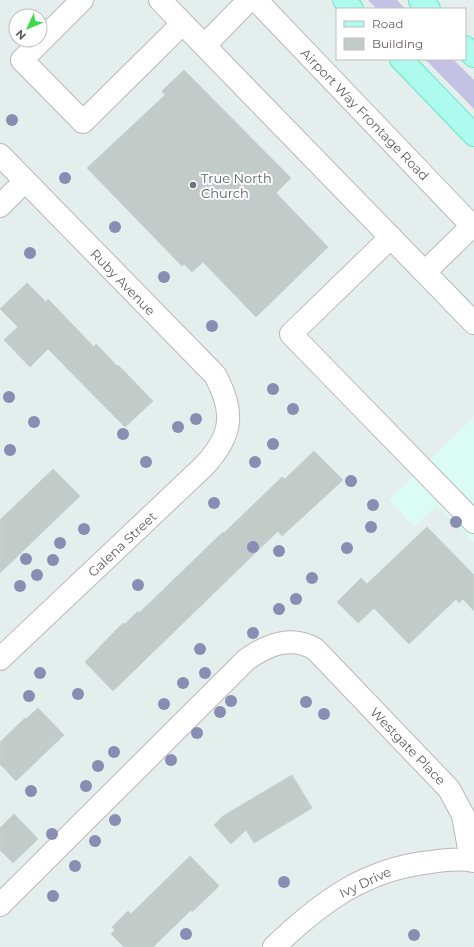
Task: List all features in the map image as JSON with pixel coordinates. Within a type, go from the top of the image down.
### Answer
[{"type":"main road","points":[[344,0],[351,8]]},
{"type":"main road","points":[[420,0],[428,8]]},
{"type":"main road","points":[[466,48],[474,56]]},
{"type":"main road","points":[[402,60],[474,135]]},
{"type":"street","points":[[82,0],[22,60],[83,122],[182,24]]},
{"type":"street","points":[[160,0],[474,323]]},
{"type":"street","points":[[205,45],[249,0]]},
{"type":"street","name":"Airport Way Frontage Road","points":[[256,0],[473,227]]},
{"type":"street","name":"Ruby Avenue","points":[[0,155],[214,375],[224,392],[229,418]]},
{"type":"street","points":[[0,206],[25,181]]},
{"type":"street","points":[[425,272],[473,227]]},
{"type":"street","points":[[391,237],[291,334],[474,522]]},
{"type":"street","name":"Galena Street","points":[[0,659],[215,455],[224,437],[229,418]]},
{"type":"street","name":"Westgate Place","points":[[0,905],[246,660],[263,648],[278,643],[288,642],[307,644],[315,649],[449,789],[463,815],[473,861]]},
{"type":"street","name":"Ivy Drive","points":[[274,947],[314,910],[334,896],[372,877],[406,864],[441,861],[473,861]]},
{"type":"shaded area","points":[[368,0],[397,0],[404,8],[376,8]]},
{"type":"shaded area","points":[[426,60],[454,60],[474,80],[474,109]]},
{"type":"shaded area","points":[[474,416],[474,543],[437,505],[415,527],[389,500]]},
{"type":"building","name":"True North Church","points":[[184,70],[291,178],[276,193],[328,247],[256,317],[203,262],[192,272],[184,264],[182,266],[87,168],[165,95],[162,91]]},
{"type":"building","points":[[27,283],[46,302],[48,299],[94,347],[96,344],[153,401],[125,427],[48,349],[30,367],[4,340],[18,327],[0,309]]},
{"type":"building","points":[[314,451],[343,480],[282,536],[278,531],[113,691],[85,662],[123,623],[125,624],[138,611],[139,613],[282,477],[285,479]]},
{"type":"building","points":[[53,469],[80,496],[0,573],[0,520]]},
{"type":"building","points":[[427,527],[474,575],[474,611],[463,599],[459,603],[456,599],[409,644],[374,608],[358,623],[337,602],[361,578],[367,584]]},
{"type":"building","points":[[38,708],[64,735],[16,781],[0,764],[0,742],[25,718],[26,719]]},
{"type":"building","points":[[292,775],[312,808],[254,843],[246,830],[231,844],[214,825],[223,816]]},
{"type":"building","points":[[14,814],[38,839],[13,863],[0,850],[0,828]]},
{"type":"building","points":[[190,856],[219,886],[192,912],[191,910],[153,947],[124,947],[111,934],[115,930],[112,927],[128,911],[131,914]]},
{"type":"place","name":"True North Church","points":[[193,185]]}]
